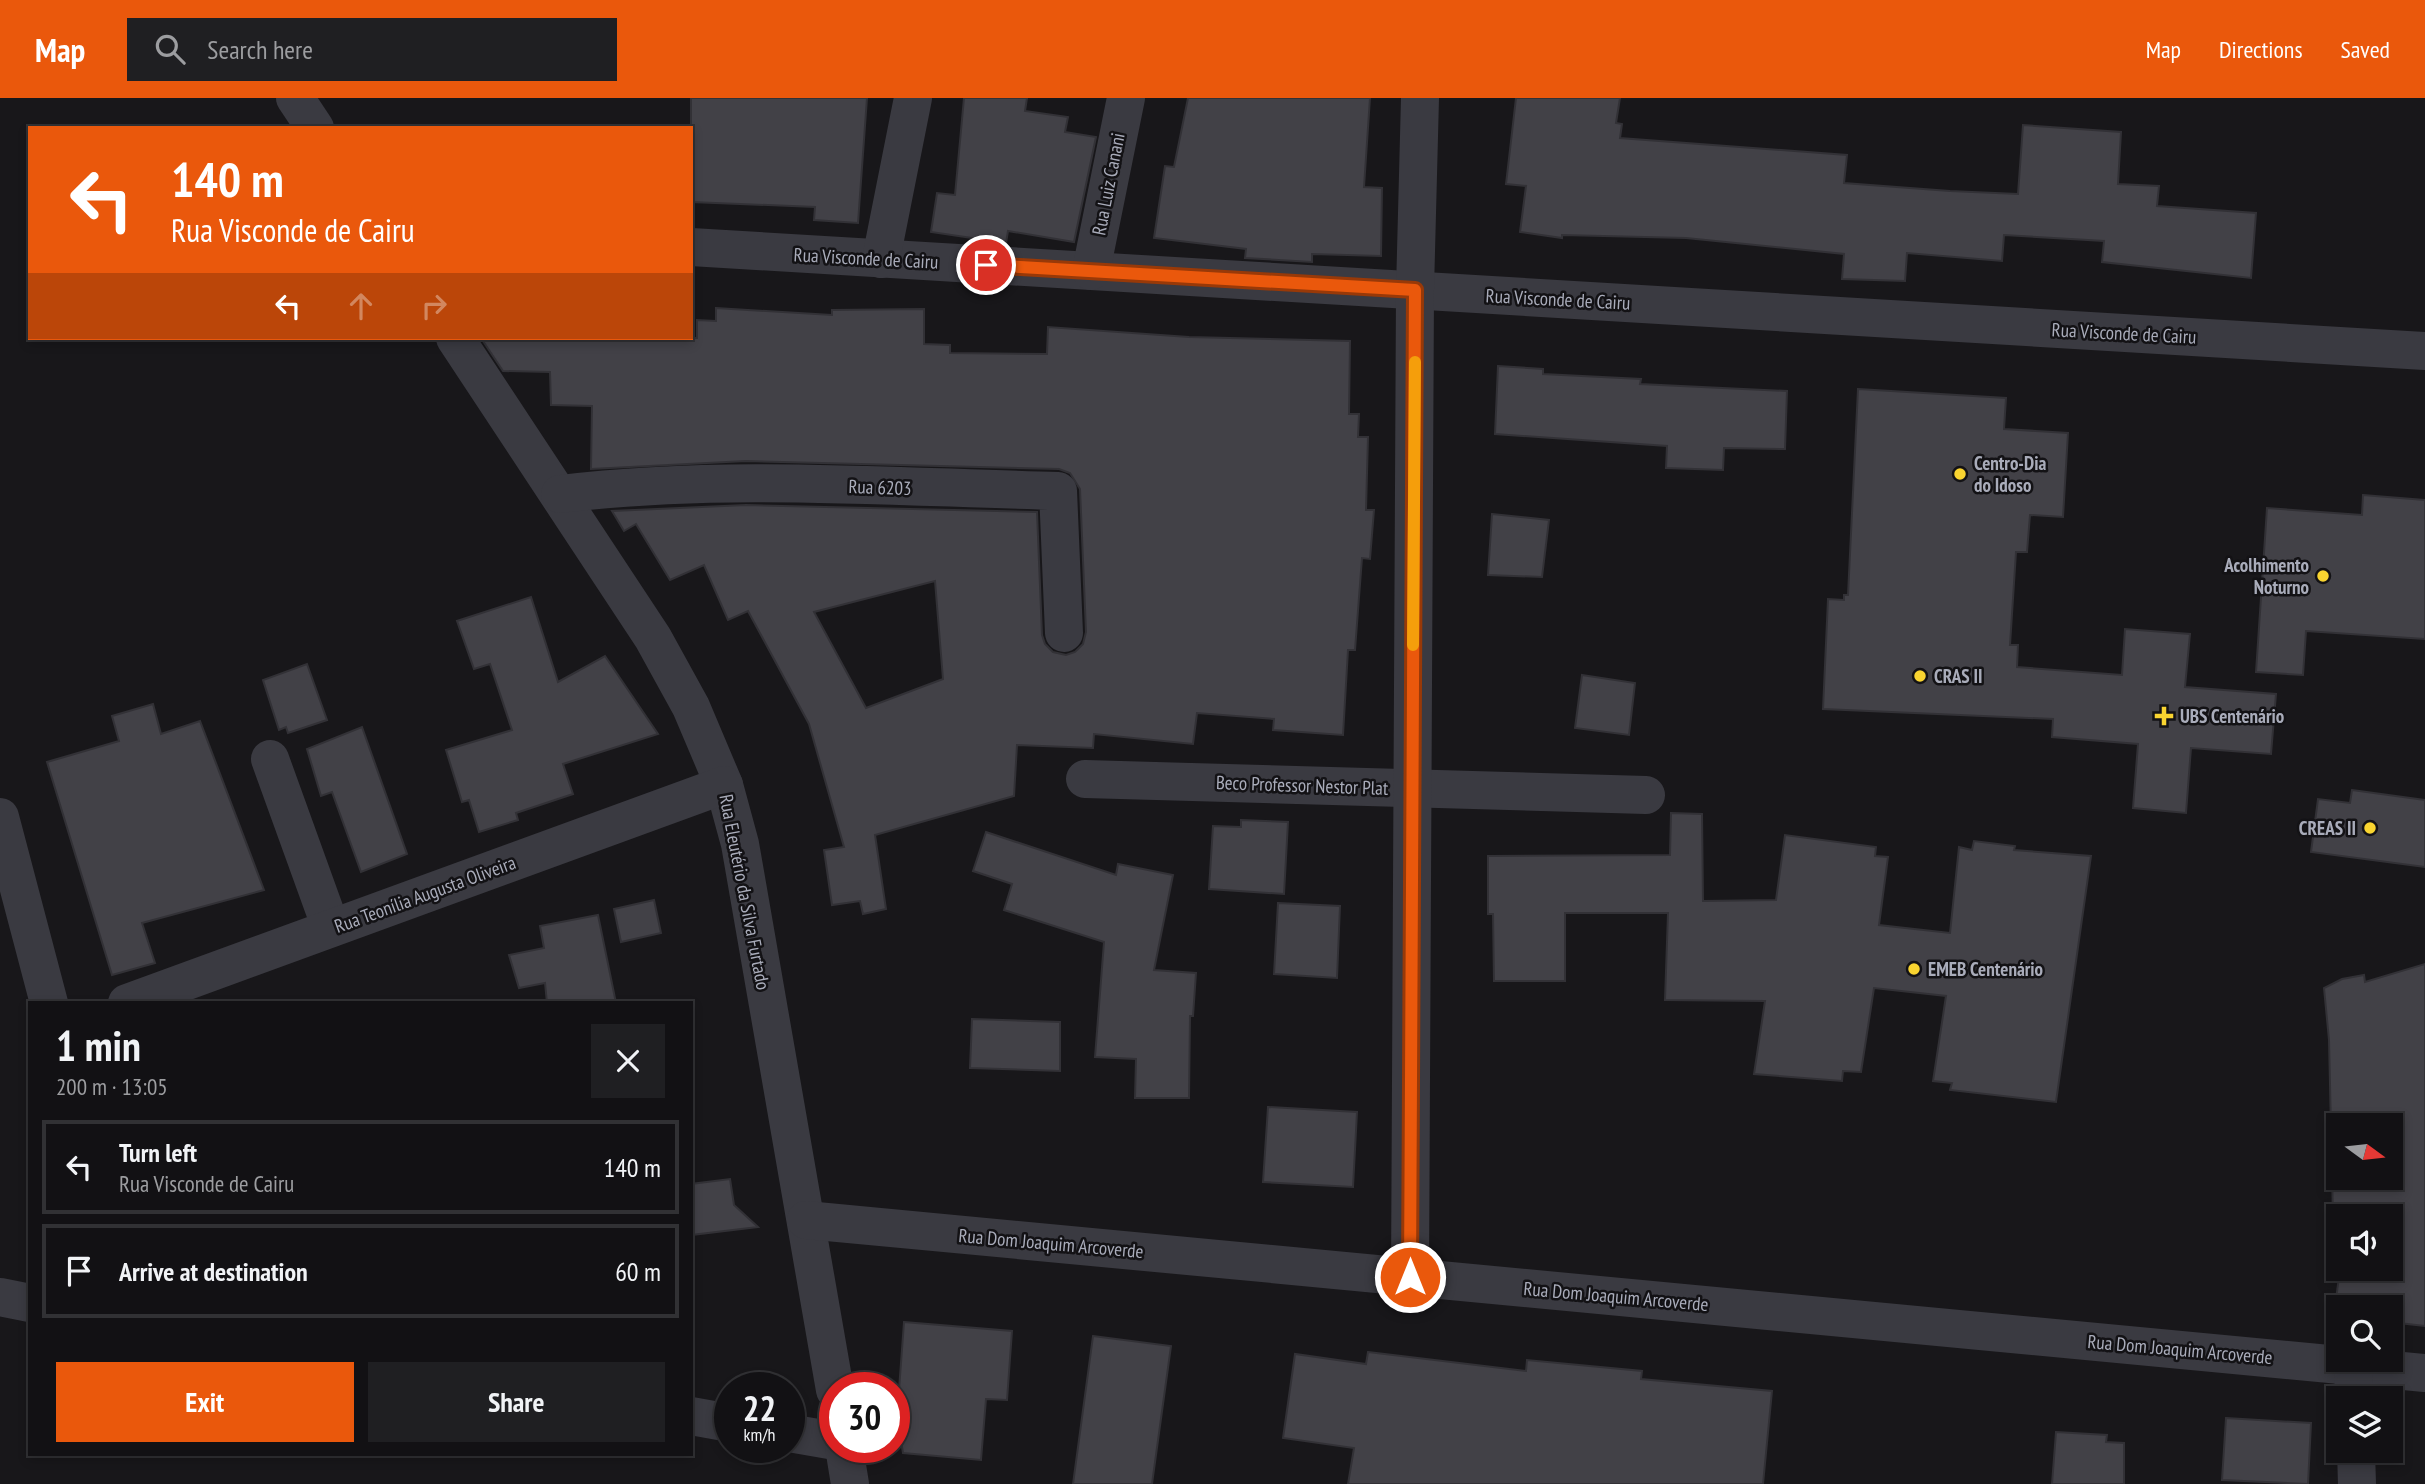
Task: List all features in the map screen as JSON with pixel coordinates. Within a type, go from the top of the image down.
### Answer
[{"type":"street","points":[[295,98],[314,126]]},
{"type":"street","points":[[881,259],[913,98]]},
{"type":"street","name":"Rua Luiz Canani","points":[[1091,271],[1126,98]]},
{"type":"street","points":[[1410,1277],[1415,290],[1420,98]]},
{"type":"street","name":"Rua Visconde de Cairu","points":[[693,247],[2425,351]]},
{"type":"street","name":"Rua Eleutério da Silva Furtado","points":[[456,340],[653,638],[685,695],[724,785],[740,844],[832,1372]]},
{"type":"street","name":"Rua 6203","points":[[560,494],[640,484],[724,482],[1058,491],[1064,633]]},
{"type":"street","points":[[270,759],[331,928]]},
{"type":"street","name":"Beco Professor Nestor Plat","points":[[1084,779],[1646,795]]},
{"type":"street","name":"Rua Teonília Augusta Oliveira","points":[[132,1001],[724,785]]},
{"type":"street","points":[[0,817],[7,869],[48,1001]]},
{"type":"street","name":"Rua Dom Joaquim Arcoverde","points":[[806,1220],[1410,1277],[2354,1382],[2425,1373]]},
{"type":"street","points":[[0,1297],[28,1303]]},
{"type":"street","points":[[693,1416],[714,1420]]},
{"type":"street","points":[[847,1463],[850,1484]]},
{"type":"street","points":[[2356,1463],[2357,1484]]},
{"type":"building","points":[[691,98],[867,98],[858,223],[814,220],[815,207],[693,202]]},
{"type":"building","points":[[964,98],[1027,98],[1025,111],[1068,117],[1065,132],[1096,137],[1074,242],[1008,231],[1006,243],[931,232],[937,193],[955,195]]},
{"type":"building","points":[[1188,98],[1370,98],[1364,187],[1382,188],[1381,256],[1312,254],[1312,262],[1245,258],[1246,249],[1154,238],[1165,166],[1174,167]]},
{"type":"building","points":[[1516,98],[1620,98],[1616,123],[1622,124],[1620,138],[1847,155],[1844,183],[1950,191],[2018,194],[2023,125],[2121,132],[2118,184],[2159,186],[2157,206],[2256,213],[2251,278],[2102,262],[2104,241],[2004,235],[2002,261],[1907,253],[1905,281],[1842,279],[1844,254],[1686,238],[1562,235],[1562,238],[1520,232],[1526,186],[1506,184]]},
{"type":"building","points":[[716,308],[832,315],[832,310],[924,309],[924,344],[950,345],[950,353],[1047,354],[1048,327],[1189,337],[1350,341],[1349,414],[1359,414],[1358,437],[1368,437],[1366,510],[1374,510],[1370,559],[1362,558],[1355,650],[1348,650],[1343,735],[1273,730],[1274,719],[1197,713],[1193,744],[1094,734],[1093,748],[1017,745],[1014,796],[875,835],[886,909],[863,914],[860,901],[832,905],[824,850],[844,847],[809,724],[748,611],[728,620],[704,565],[670,580],[636,524],[624,531],[612,511],[746,505],[1037,512],[1042,635],[1045,644],[1053,652],[1066,655],[1075,652],[1083,644],[1086,632],[1080,489],[1070,473],[1059,469],[746,461],[591,469],[592,406],[551,405],[550,372],[503,371],[482,340],[693,340],[697,338],[697,320],[716,321]],"holes":[[[935,581],[943,679],[866,708],[814,612]]]},
{"type":"building","points":[[1498,366],[1543,369],[1543,374],[1641,379],[1640,384],[1787,391],[1785,449],[1724,448],[1723,470],[1666,468],[1667,446],[1495,434]]},
{"type":"building","points":[[1858,389],[2006,398],[2004,429],[2068,433],[2063,517],[2030,515],[2027,552],[2016,552],[2010,645],[2018,645],[2017,667],[2122,675],[2125,629],[2190,634],[2185,687],[2276,694],[2271,754],[2191,748],[2186,813],[2133,808],[2138,744],[2052,737],[2053,719],[1823,709],[1828,599],[1844,600],[1844,595],[1848,595]]},
{"type":"building","name":"Acolhimento Noturno","points":[[2363,495],[2425,500],[2425,639],[2306,631],[2303,675],[2256,672],[2267,508],[2362,515]]},
{"type":"building","points":[[1492,514],[1549,520],[1542,577],[1488,575]]},
{"type":"building","points":[[531,597],[558,682],[605,656],[658,734],[563,764],[573,794],[516,813],[518,820],[479,832],[469,800],[462,802],[446,750],[512,730],[490,664],[474,669],[457,621]]},
{"type":"building","points":[[307,664],[327,720],[288,733],[286,727],[279,730],[263,680]]},
{"type":"building","points":[[1582,675],[1635,683],[1629,735],[1575,728]]},
{"type":"building","points":[[153,704],[161,734],[200,721],[264,890],[142,923],[155,963],[112,975],[47,762],[119,741],[112,716]]},
{"type":"building","points":[[362,727],[407,854],[361,872],[332,792],[321,796],[307,749]]},
{"type":"building","name":"CREAS II","points":[[2352,790],[2425,800],[2425,867],[2311,852],[2318,799],[2350,803]]},
{"type":"building","name":"EMEB Centenário","points":[[1671,813],[1702,814],[1703,901],[1776,900],[1785,835],[1876,847],[1875,856],[1888,857],[1879,925],[1950,933],[1959,847],[1972,850],[1974,841],[2015,846],[2014,850],[2091,856],[2056,1102],[1950,1090],[1952,1083],[1933,1081],[1946,996],[1874,988],[1861,1072],[1843,1071],[1842,1081],[1754,1074],[1765,1001],[1665,1000],[1668,913],[1565,913],[1565,981],[1494,981],[1493,914],[1488,914],[1488,856],[1670,855]]},
{"type":"building","points":[[1241,820],[1288,822],[1284,894],[1209,889],[1213,826],[1241,827]]},
{"type":"building","points":[[986,832],[1116,875],[1118,864],[1173,875],[1154,970],[1196,973],[1193,1016],[1190,1016],[1189,1098],[1135,1098],[1136,1059],[1095,1057],[1104,942],[1004,910],[1012,884],[973,871]]},
{"type":"building","points":[[654,900],[661,933],[621,942],[614,909]]},
{"type":"building","points":[[1278,903],[1340,906],[1337,978],[1274,974]]},
{"type":"building","points":[[598,915],[616,1001],[547,1001],[545,983],[519,988],[509,955],[544,948],[540,926]]},
{"type":"building","points":[[2425,964],[2425,1326],[2403,1323],[2403,1295],[2337,1295],[2338,1281],[2403,1281],[2403,1204],[2333,1204],[2332,1190],[2403,1190],[2403,1113],[2331,1113],[2329,1040],[2324,988],[2342,979],[2364,975],[2365,982]]},
{"type":"building","points":[[972,1019],[1060,1022],[1060,1071],[970,1068]]},
{"type":"building","points":[[1268,1107],[1357,1112],[1353,1187],[1263,1182]]},
{"type":"building","points":[[730,1179],[734,1205],[758,1227],[693,1235],[693,1184]]},
{"type":"building","points":[[904,1322],[1012,1331],[1007,1400],[986,1399],[981,1460],[910,1454],[910,1372],[900,1372]]},
{"type":"building","points":[[1093,1336],[1171,1346],[1152,1484],[1073,1484]]},
{"type":"building","points":[[1368,1352],[1526,1371],[1527,1360],[1642,1371],[1641,1379],[1772,1391],[1763,1484],[1348,1484],[1354,1448],[1283,1438],[1295,1354],[1366,1364]]},
{"type":"building","points":[[2226,1418],[2311,1423],[2308,1484],[2222,1480]]},
{"type":"building","points":[[2056,1432],[2107,1435],[2106,1442],[2124,1443],[2124,1484],[2052,1484]]},
{"type":"slow traffic","points":[[1413,645],[1415,362]]},
{"type":"place","name":"Centro-Dia do Idoso","points":[[1960,474]]},
{"type":"place","name":"Acolhimento Noturno","points":[[2323,576]]},
{"type":"place","name":"CRAS II","points":[[1920,676]]},
{"type":"place","name":"UBS Centenário","points":[[2164,716]]},
{"type":"place","name":"CREAS II","points":[[2370,828]]},
{"type":"place","name":"EMEB Centenário","points":[[1914,969]]},
{"type":"route","points":[[986,265],[1415,290],[1410,1277]]}]
